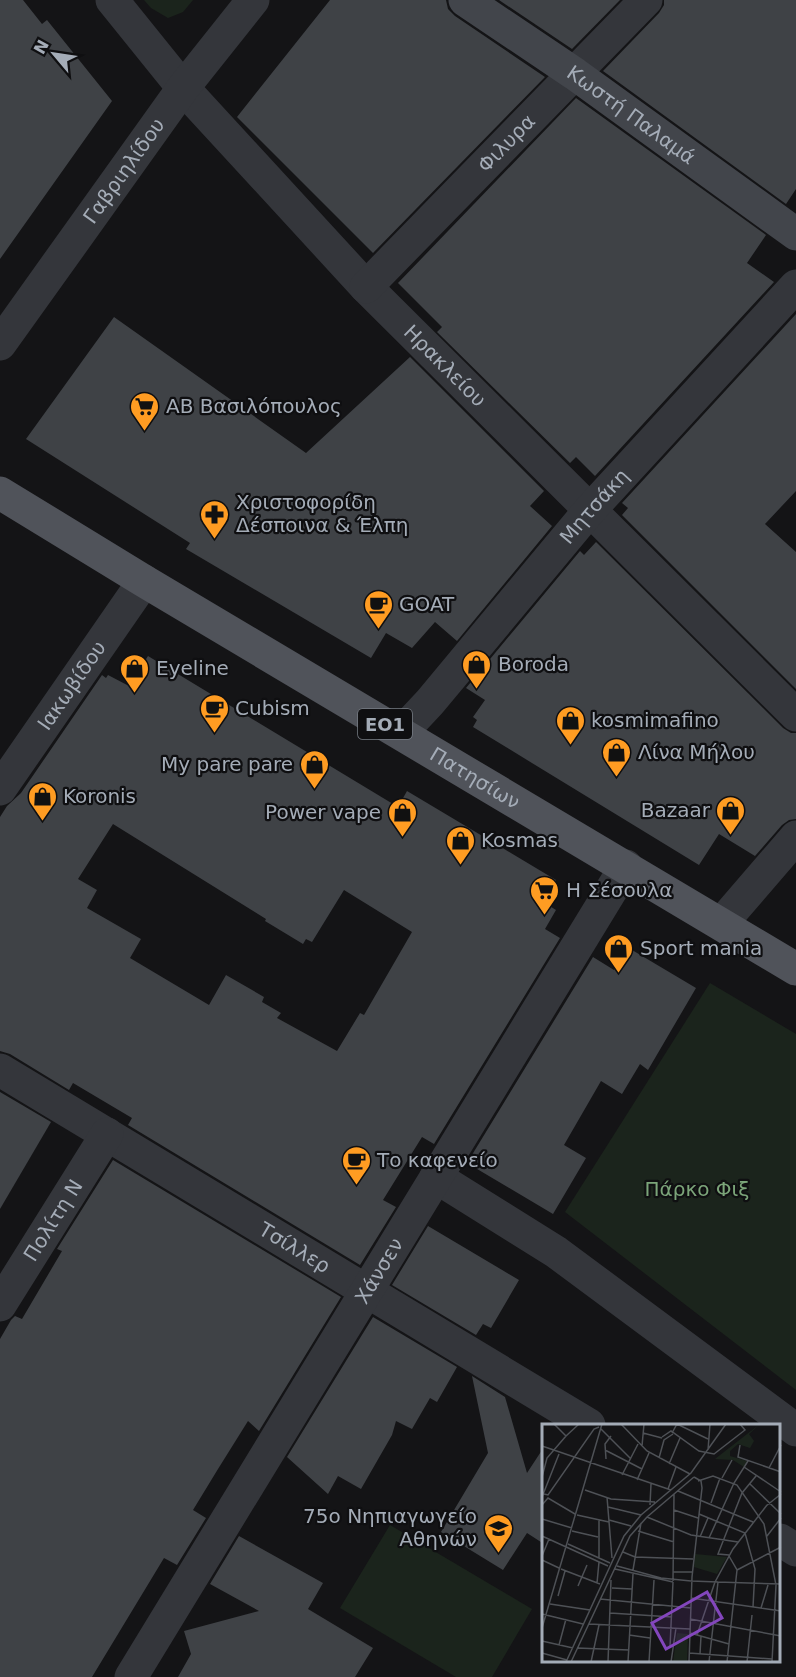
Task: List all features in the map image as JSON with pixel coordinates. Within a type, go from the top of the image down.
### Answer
[{"type":"main road","name":"Πατησίων","points":[[0,494],[796,969]]},
{"type":"street","name":"Ηρακλείου","points":[[112,0],[183,88],[366,287],[796,715]]},
{"type":"street","name":"Γαβριηλίδου","points":[[0,344],[183,88],[253,0]]},
{"type":"street","name":"Κωστή Παλαμά","points":[[465,0],[574,74],[796,234]]},
{"type":"street","name":"Φιλυρα","points":[[366,287],[646,0]]},
{"type":"street","name":"Μητσάκη","points":[[401,733],[430,702],[589,511],[796,286]]},
{"type":"street","name":"Ιακωβίδου","points":[[0,789],[144,581]]},
{"type":"street","points":[[721,924],[796,837]]},
{"type":"street","name":"Χάνσεν","points":[[131,1677],[626,866]]},
{"type":"street","name":"Τσίλλερ","points":[[0,1070],[587,1424]]},
{"type":"street","name":"Πολίτη Ν","points":[[0,1305],[107,1134]]},
{"type":"street","points":[[436,1177],[556,1252],[796,1431]]},
{"type":"street","points":[[781,1541],[796,1550]]},
{"type":"green space","points":[[144,0],[193,0],[183,12],[168,18],[151,8]]},
{"type":"green space","name":"Πάρκο Φιξ","points":[[710,983],[796,1034],[796,1390],[565,1212]]},
{"type":"green space","points":[[390,1525],[532,1609],[492,1677],[456,1677],[340,1608]]},
{"type":"building","points":[[0,0],[23,0],[42,24],[47,20],[112,101],[0,259]]},
{"type":"building","points":[[330,0],[446,0],[448,9],[455,16],[545,77],[373,253],[237,117]]},
{"type":"building","points":[[499,0],[620,0],[572,49]]},
{"type":"building","points":[[664,0],[796,0],[796,189],[786,204],[603,71],[659,13]]},
{"type":"building","points":[[576,98],[766,235],[747,263],[774,282],[595,476],[576,457],[570,463],[437,332],[442,327],[398,283]]},
{"type":"building","points":[[796,314],[796,491],[765,524],[796,552],[796,689],[622,515],[628,508],[622,503]]},
{"type":"building","points":[[114,317],[306,453],[410,357],[544,491],[530,506],[552,526],[457,641],[435,622],[412,648],[386,633],[371,658],[186,549],[190,543],[26,439]]},
{"type":"building","points":[[596,542],[783,728],[796,733],[796,819],[789,820],[782,825],[755,856],[719,834],[699,865],[473,727],[477,720],[473,717],[485,700],[466,688],[580,551],[584,555]]},
{"type":"building","points":[[148,656],[398,807],[407,791],[556,880],[543,902],[556,910],[545,929],[560,938],[434,1144],[422,1137],[383,1200],[396,1207],[360,1265],[128,1125],[132,1118],[73,1083],[69,1090],[10,1054],[0,1051],[0,817],[7,806],[21,793],[102,675],[106,678],[108,675],[129,686]],"holes":[[[113,824],[266,919],[265,921],[303,944],[306,939],[312,942],[344,890],[412,932],[364,1015],[360,1013],[337,1051],[277,1018],[281,1013],[262,1002],[264,997],[226,975],[209,1005],[130,958],[141,939],[87,908],[97,890],[78,879]]]},
{"type":"building","points":[[627,947],[696,988],[648,1070],[640,1064],[622,1094],[601,1081],[564,1145],[586,1158],[553,1214],[467,1163],[593,957],[614,970]]},
{"type":"building","points":[[0,1092],[51,1122],[0,1209]]},
{"type":"building","points":[[113,1160],[341,1297],[259,1431],[248,1421],[193,1510],[206,1518],[177,1565],[164,1558],[92,1677],[0,1677],[0,1339],[15,1316],[22,1319],[62,1251],[57,1249]]},
{"type":"building","points":[[428,1226],[519,1280],[491,1328],[483,1324],[476,1335],[392,1285]]},
{"type":"building","points":[[373,1317],[457,1367],[437,1402],[430,1398],[412,1429],[396,1421],[392,1435],[361,1489],[338,1476],[328,1494],[287,1457]]},
{"type":"building","points":[[472,1376],[505,1397],[527,1473],[542,1450],[542,1543],[527,1533],[503,1570],[441,1532],[488,1453]]},
{"type":"building","points":[[239,1536],[323,1583],[308,1609],[373,1648],[355,1677],[178,1677],[191,1654],[184,1631],[259,1611],[210,1584]]},
{"type":"place","name":"ΑΒ Βασιλόπουλος","points":[[145,432]]},
{"type":"place","name":"Χριστοφορίδη Δέσποινα & Έλπη","points":[[215,540]]},
{"type":"place","name":"GOAT","points":[[378,630]]},
{"type":"place","name":"Boroda","points":[[477,690]]},
{"type":"place","name":"Eyeline","points":[[135,694]]},
{"type":"place","name":"Cubism","points":[[214,734]]},
{"type":"place","name":"kosmimafino","points":[[570,746]]},
{"type":"place","name":"Λίνα Μήλου","points":[[617,778]]},
{"type":"place","name":"My pare pare","points":[[314,790]]},
{"type":"place","name":"Koronis","points":[[42,822]]},
{"type":"place","name":"Bazaar","points":[[731,836]]},
{"type":"place","name":"Power vape","points":[[402,838]]},
{"type":"place","name":"Kosmas","points":[[460,866]]},
{"type":"place","name":"Η Σέσουλα","points":[[545,916]]},
{"type":"place","name":"Sport mania","points":[[619,974]]},
{"type":"place","name":"Το καφενείο","points":[[356,1186]]},
{"type":"place","name":"75ο Νηπιαγωγείο Αθηνών","points":[[498,1554]]}]
